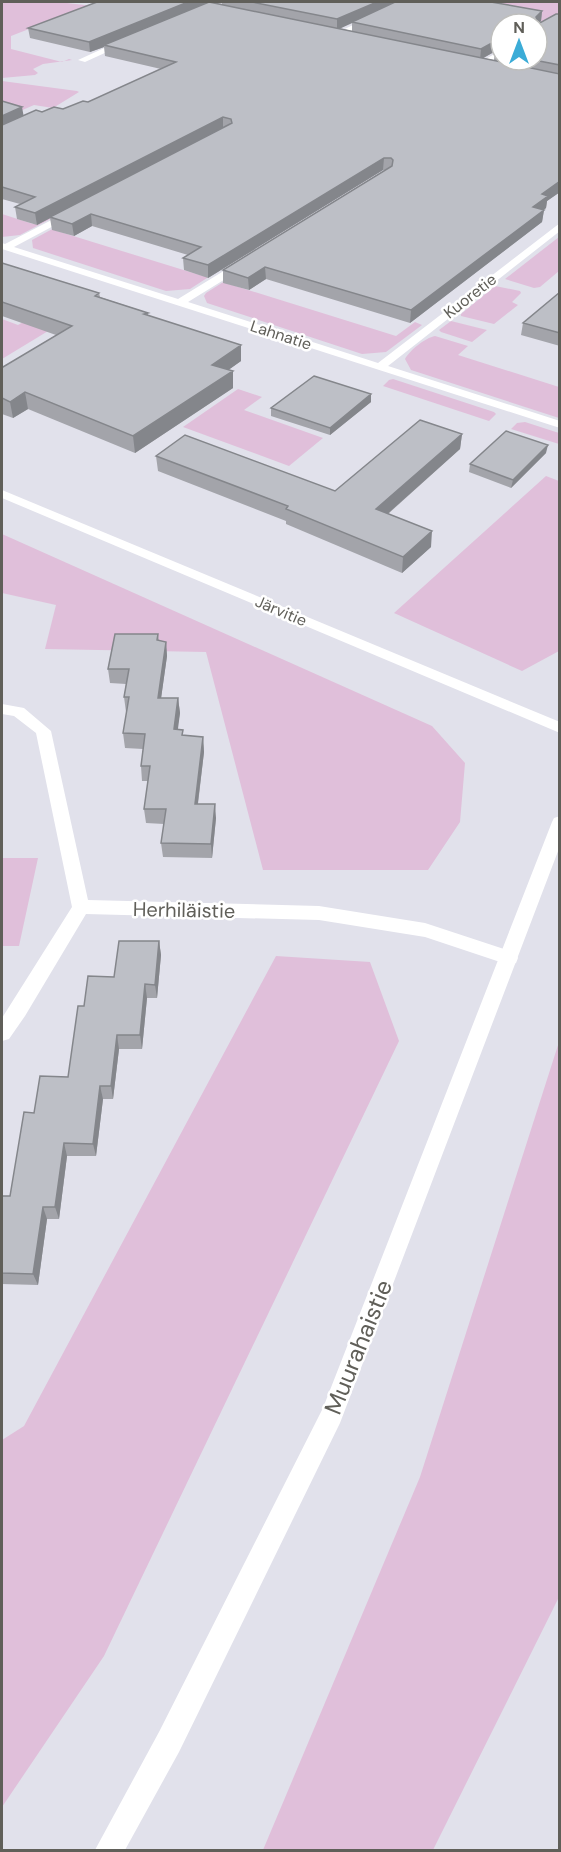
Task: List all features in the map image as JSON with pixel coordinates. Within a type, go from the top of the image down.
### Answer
[{"type":"street","points":[[338,34],[406,2]]},
{"type":"street","points":[[326,32],[349,37]]},
{"type":"street","points":[[82,60],[137,37]]},
{"type":"street","points":[[480,65],[489,59]]},
{"type":"street","points":[[469,62],[489,66]]},
{"type":"street","points":[[4,246],[80,209]]},
{"type":"street","name":"Kuoretie","points":[[380,367],[560,226]]},
{"type":"street","name":"Lahnatie","points":[[4,246],[560,425]]},
{"type":"street","points":[[179,303],[250,259]]},
{"type":"street","name":"Järvitie","points":[[2,494],[560,728]]},
{"type":"street","points":[[2,709],[19,712],[43,731],[81,907],[2,1033]]},
{"type":"street","name":"Muurahaistie","points":[[109,1851],[169,1742],[332,1414],[560,822]]},
{"type":"street","name":"Herhiläistie","points":[[81,907],[318,913],[425,930],[509,958]]},
{"type":"shaded area","points":[[2,2],[58,2],[120,9],[88,6],[11,36],[11,49],[60,62],[43,64],[33,69],[38,73],[35,75],[2,78]]},
{"type":"shaded area","points":[[437,2],[559,2],[559,25],[549,23],[549,12],[490,12]]},
{"type":"shaded area","points":[[2,81],[79,92],[53,108],[34,105],[18,112],[26,117],[2,112]]},
{"type":"shaded area","points":[[2,214],[33,224],[53,214],[54,217],[20,235],[2,237]]},
{"type":"shaded area","points":[[69,220],[57,231],[203,276],[224,267],[190,289],[166,291],[33,248],[32,240]]},
{"type":"shaded area","points":[[559,237],[559,271],[540,287],[534,288],[505,279]]},
{"type":"shaded area","points":[[239,272],[229,284],[396,336],[415,322],[422,325],[386,352],[362,354],[207,303],[204,296],[206,293]]},
{"type":"shaded area","points":[[495,286],[520,291],[521,293],[512,302],[518,305],[494,324],[461,316],[461,314]]},
{"type":"shaded area","points":[[32,317],[58,325],[2,359],[2,319],[18,325]]},
{"type":"shaded area","points":[[451,321],[487,330],[472,342],[439,330]]},
{"type":"shaded area","points":[[435,336],[468,346],[458,355],[559,387],[559,418],[411,370],[405,359],[407,356],[422,342]]},
{"type":"shaded area","points":[[393,379],[496,414],[489,421],[383,386]]},
{"type":"shaded area","points":[[238,389],[262,397],[244,410],[323,438],[289,466],[183,427]]},
{"type":"shaded area","points":[[525,422],[559,433],[559,444],[511,429],[517,423]]},
{"type":"shaded area","points":[[546,476],[559,481],[559,651],[522,671],[394,613]]},
{"type":"shaded area","points":[[2,534],[432,726],[465,763],[460,822],[428,870],[263,870],[206,652],[45,649],[56,605],[2,593]]},
{"type":"shaded area","points":[[2,858],[38,858],[19,946],[2,946]]},
{"type":"shaded area","points":[[276,956],[370,962],[399,1041],[104,1656],[2,1807],[2,1440],[24,1426]]},
{"type":"shaded area","points":[[559,1042],[559,1597],[433,1850],[263,1850],[420,1477]]},
{"type":"building","points":[[97,2],[188,2],[89,42],[28,28]]},
{"type":"building","points":[[209,2],[489,59],[489,72],[549,72],[560,74],[560,181],[542,194],[548,196],[533,207],[544,210],[411,310],[265,267],[248,278],[223,270],[392,166],[391,158],[384,158],[208,265],[183,258],[201,247],[91,214],[72,224],[50,217],[232,123],[231,119],[223,117],[35,213],[15,207],[35,197],[2,187],[2,125],[36,110],[42,112],[54,107],[63,109],[83,101],[88,102],[176,62],[104,45]]},
{"type":"building","points":[[252,2],[377,2],[337,19]]},
{"type":"building","points":[[395,2],[491,2],[542,11],[489,12],[489,45],[481,49],[352,22]]},
{"type":"building","points":[[556,14],[560,14],[560,65],[549,63],[549,18]]},
{"type":"building","points":[[2,101],[22,107],[2,116]]},
{"type":"building","points":[[2,263],[99,293],[95,296],[241,345],[212,365],[233,371],[133,436],[25,392],[10,402],[2,398],[2,366],[72,326],[2,302]]},
{"type":"building","points":[[560,292],[560,333],[523,323]]},
{"type":"building","points":[[314,376],[371,394],[330,428],[271,408]]},
{"type":"building","points":[[420,420],[462,434],[376,509],[432,531],[403,557],[286,509],[288,506],[156,456],[185,435],[335,491]]},
{"type":"building","points":[[506,431],[548,445],[513,480],[470,464]]},
{"type":"building","points":[[115,634],[158,634],[157,640],[166,642],[158,698],[178,698],[174,729],[183,730],[182,735],[203,737],[195,804],[215,804],[211,844],[161,843],[166,809],[144,809],[150,766],[141,766],[145,734],[123,733],[129,697],[124,697],[129,669],[108,669]]},
{"type":"building","points":[[119,941],[159,941],[155,985],[145,984],[140,1035],[117,1035],[111,1086],[100,1086],[93,1144],[64,1143],[55,1207],[43,1207],[33,1274],[2,1273],[2,1196],[10,1196],[24,1112],[34,1113],[40,1076],[68,1077],[78,1006],[84,1006],[88,976],[114,977]]}]
